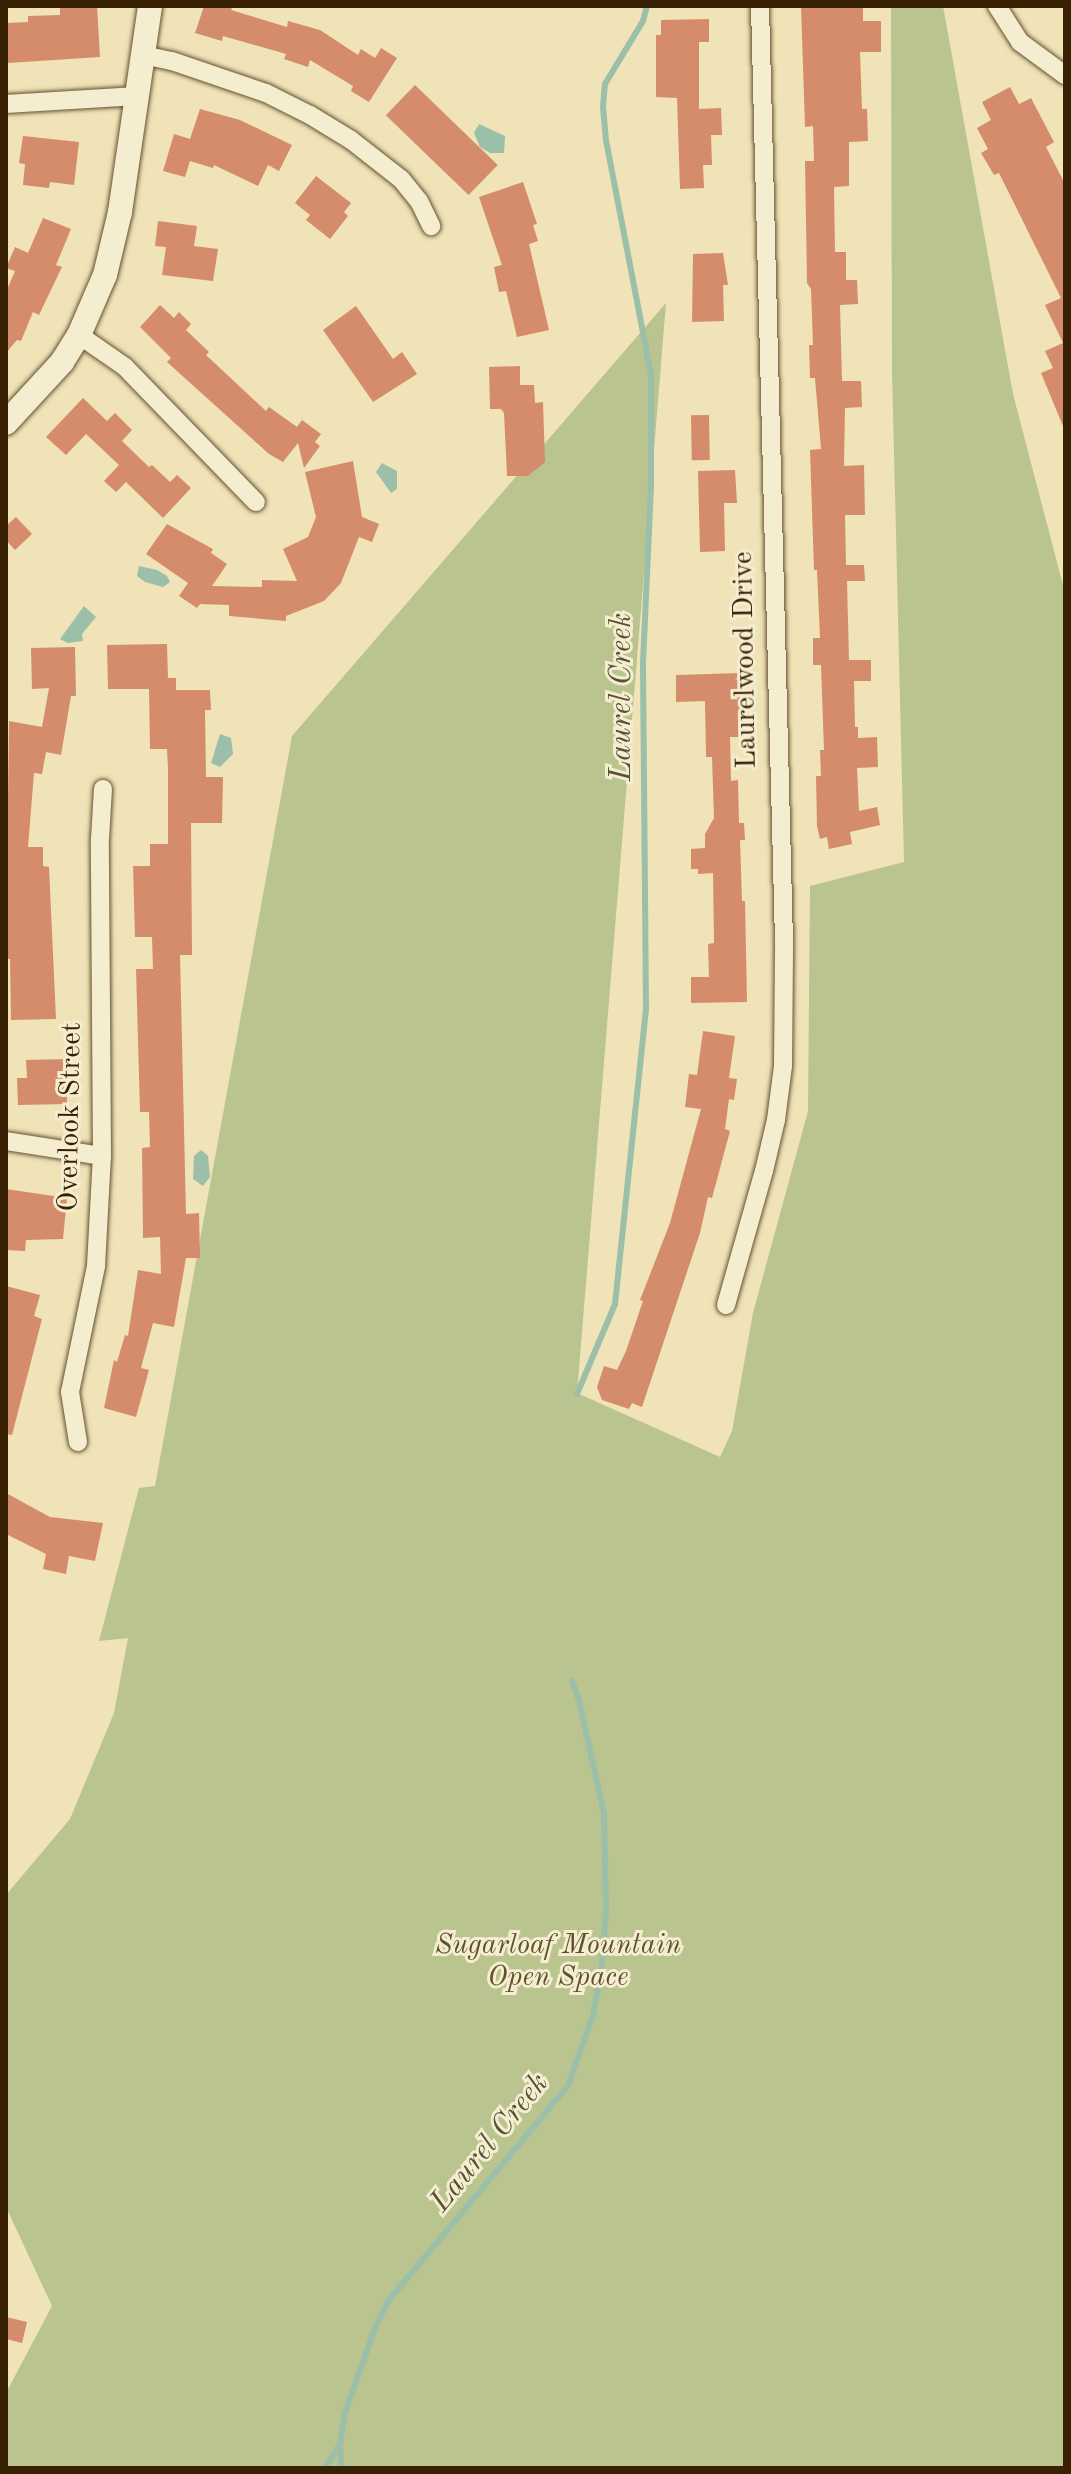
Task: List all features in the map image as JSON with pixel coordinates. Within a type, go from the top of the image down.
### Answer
[{"type":"main road","points":[[6,423],[42,387],[79,335],[93,307],[114,243],[150,6]]},
{"type":"street","name":"Laurelwood Drive","points":[[726,1305],[770,1146],[783,1066],[784,941],[760,6]]},
{"type":"street","points":[[997,6],[1020,42],[1065,75]]},
{"type":"street","points":[[143,55],[172,61],[266,93],[310,115],[351,140],[401,179],[419,201],[431,226]]},
{"type":"street","points":[[6,104],[137,96]]},
{"type":"street","points":[[79,335],[125,367],[256,502]]},
{"type":"street","name":"Overlook Street","points":[[78,1442],[70,1392],[96,1266],[102,1156],[100,839],[103,789]]},
{"type":"street","points":[[6,1141],[102,1156]]},
{"type":"green space","name":"Sugarloaf Mountain Open Space","points":[[891,6],[943,6],[1013,394],[1065,593],[1065,2468],[6,2468],[6,2393],[52,2306],[6,2207],[6,1895],[70,1819],[114,1713],[128,1638],[99,1641],[139,1488],[155,1486],[292,736],[666,303],[577,1393],[720,1457],[732,1431],[753,1313],[808,1111],[810,886],[904,862],[892,371]]},
{"type":"shaded area","points":[[479,124],[505,136],[504,153],[490,153],[480,147],[474,133]]},
{"type":"shaded area","points":[[382,463],[397,471],[397,489],[391,493],[376,472]]},
{"type":"shaded area","points":[[139,566],[157,570],[170,582],[163,587],[145,582],[137,576]]},
{"type":"shaded area","points":[[84,606],[96,617],[82,634],[83,641],[68,643],[60,639]]},
{"type":"shaded area","points":[[220,734],[231,738],[233,754],[220,767],[211,763]]},
{"type":"shaded area","points":[[201,1150],[208,1156],[210,1177],[203,1186],[193,1179],[194,1156]]},
{"type":"building","points":[[60,6],[97,6],[100,57],[8,63],[7,23],[28,22],[28,16],[60,15]]},
{"type":"building","points":[[204,6],[233,6],[231,10],[287,27],[288,21],[320,30],[358,55],[361,49],[375,58],[381,48],[397,58],[369,102],[351,91],[353,86],[310,60],[308,67],[284,59],[286,54],[223,36],[222,41],[195,33]]},
{"type":"building","points":[[801,6],[863,6],[863,21],[881,21],[881,52],[860,52],[862,109],[867,109],[868,141],[849,142],[849,186],[834,187],[835,252],[846,252],[846,280],[857,280],[858,304],[840,305],[842,381],[861,381],[862,407],[845,408],[844,466],[864,465],[865,515],[845,515],[846,565],[864,565],[865,581],[847,581],[849,660],[871,660],[871,681],[854,681],[855,727],[858,727],[858,738],[877,737],[878,767],[857,768],[859,811],[877,807],[880,825],[850,832],[852,844],[829,849],[827,837],[820,839],[817,826],[816,776],[821,776],[820,750],[824,750],[821,665],[813,665],[813,638],[820,638],[810,450],[821,449],[815,378],[810,378],[809,345],[813,345],[811,289],[807,283],[805,161],[814,161],[813,126],[805,127]]},
{"type":"building","points":[[709,19],[709,42],[699,42],[699,109],[721,108],[722,135],[711,135],[712,165],[703,165],[704,188],[680,189],[677,98],[656,97],[656,35],[661,35],[661,20]]},
{"type":"building","points":[[415,85],[498,165],[469,195],[386,115]]},
{"type":"building","points":[[1010,87],[1019,104],[1031,98],[1054,142],[1046,147],[1065,184],[1065,431],[1041,373],[1053,368],[1045,351],[1063,343],[1045,305],[1061,298],[999,173],[994,175],[981,153],[988,149],[977,128],[991,120],[982,102]]},
{"type":"building","points":[[200,109],[240,120],[292,145],[279,171],[268,165],[258,186],[214,165],[213,168],[190,161],[185,177],[163,171],[174,134],[190,139]]},
{"type":"building","points":[[23,136],[79,142],[74,185],[50,182],[49,188],[23,185],[25,164],[19,163]]},
{"type":"building","points":[[316,176],[351,203],[344,212],[348,216],[330,239],[306,220],[310,215],[295,203]]},
{"type":"building","points":[[523,182],[537,224],[533,225],[538,241],[529,244],[549,330],[517,337],[506,291],[499,292],[494,267],[502,265],[479,197]]},
{"type":"building","points":[[43,218],[71,229],[56,265],[62,267],[39,315],[33,312],[21,341],[17,340],[6,353],[6,292],[15,271],[6,268],[15,247],[28,253]]},
{"type":"building","points":[[158,221],[197,226],[194,246],[218,249],[213,281],[162,275],[166,247],[155,246]]},
{"type":"building","points":[[723,253],[728,285],[723,285],[724,321],[692,322],[693,254]]},
{"type":"building","points":[[160,305],[174,318],[179,312],[191,324],[186,330],[209,352],[206,355],[266,411],[269,407],[297,427],[302,420],[321,434],[315,442],[320,446],[304,468],[298,443],[283,462],[269,454],[167,362],[171,358],[140,327]]},
{"type":"building","points":[[356,306],[393,359],[402,352],[417,374],[373,402],[323,330]]},
{"type":"building","points":[[520,366],[520,385],[534,385],[535,403],[543,402],[545,462],[528,476],[507,476],[504,413],[501,409],[490,409],[489,367]]},
{"type":"building","points":[[83,398],[107,421],[115,413],[132,430],[122,441],[149,467],[152,465],[170,482],[177,475],[191,488],[163,518],[126,482],[116,492],[104,481],[119,465],[86,434],[66,455],[46,437]]},
{"type":"building","points":[[691,415],[709,415],[710,460],[692,460]]},
{"type":"building","points":[[353,461],[362,517],[379,524],[372,542],[359,537],[341,583],[324,601],[286,616],[286,621],[229,616],[229,605],[200,604],[197,608],[179,596],[188,583],[146,554],[167,524],[213,549],[211,553],[227,564],[212,586],[262,587],[262,580],[297,581],[283,549],[308,537],[316,517],[305,472]]},
{"type":"building","points":[[735,470],[737,503],[724,503],[725,551],[700,552],[698,471]]},
{"type":"building","points":[[16,517],[32,534],[15,550],[6,540],[6,526]]},
{"type":"building","points":[[167,644],[168,678],[176,678],[176,690],[210,690],[211,710],[205,710],[206,777],[223,777],[222,823],[191,823],[192,955],[180,955],[186,1214],[199,1213],[200,1258],[186,1258],[174,1327],[153,1323],[141,1368],[149,1370],[136,1417],[104,1408],[114,1360],[117,1362],[125,1335],[128,1336],[138,1270],[161,1274],[160,1237],[143,1238],[142,1148],[150,1147],[149,1112],[140,1112],[136,969],[153,969],[152,937],[135,937],[133,866],[150,866],[150,844],[168,844],[168,769],[167,749],[150,749],[149,689],[108,689],[107,645]]},
{"type":"building","points":[[75,647],[76,696],[71,696],[61,755],[46,752],[42,774],[34,773],[28,847],[43,847],[43,866],[49,867],[56,1019],[11,1020],[10,959],[6,959],[9,721],[42,727],[49,688],[32,689],[31,648]]},
{"type":"building","points":[[741,673],[739,737],[730,737],[731,781],[738,780],[739,823],[744,823],[745,840],[740,840],[747,1002],[691,1003],[691,977],[709,977],[708,944],[714,943],[713,873],[698,874],[698,869],[691,869],[691,849],[705,848],[705,834],[714,818],[712,757],[706,757],[705,701],[676,702],[676,675]]},
{"type":"building","points":[[703,1031],[735,1036],[729,1078],[737,1079],[734,1100],[729,1099],[725,1129],[730,1131],[712,1198],[708,1197],[700,1233],[642,1407],[632,1403],[629,1409],[602,1400],[597,1387],[604,1366],[617,1370],[626,1351],[643,1301],[640,1300],[670,1223],[701,1109],[685,1107],[689,1074],[697,1075]]},
{"type":"building","points":[[67,1059],[67,1104],[18,1105],[17,1078],[27,1078],[26,1060]]},
{"type":"building","points":[[6,1189],[67,1198],[63,1239],[26,1240],[25,1251],[6,1250]]},
{"type":"building","points":[[6,1286],[40,1295],[34,1316],[42,1319],[12,1435],[6,1434]]},
{"type":"building","points":[[6,1493],[50,1517],[103,1523],[95,1561],[69,1556],[66,1574],[43,1569],[46,1554],[6,1534]]},
{"type":"building","points":[[6,2317],[27,2322],[22,2343],[6,2339]]},
{"type":"waterway","name":"Laurel Creek","points":[[577,1394],[615,1304],[646,1009],[643,663],[651,487],[651,374],[606,141],[603,106],[605,84],[643,21],[647,6]]},
{"type":"waterway","name":"Laurel Creek","points":[[341,2468],[340,2444],[345,2413],[376,2325],[388,2301],[568,2086],[593,2015],[601,1974],[606,1910],[604,1813],[572,1681]]},
{"type":"waterway","points":[[325,2468],[340,2444]]}]
